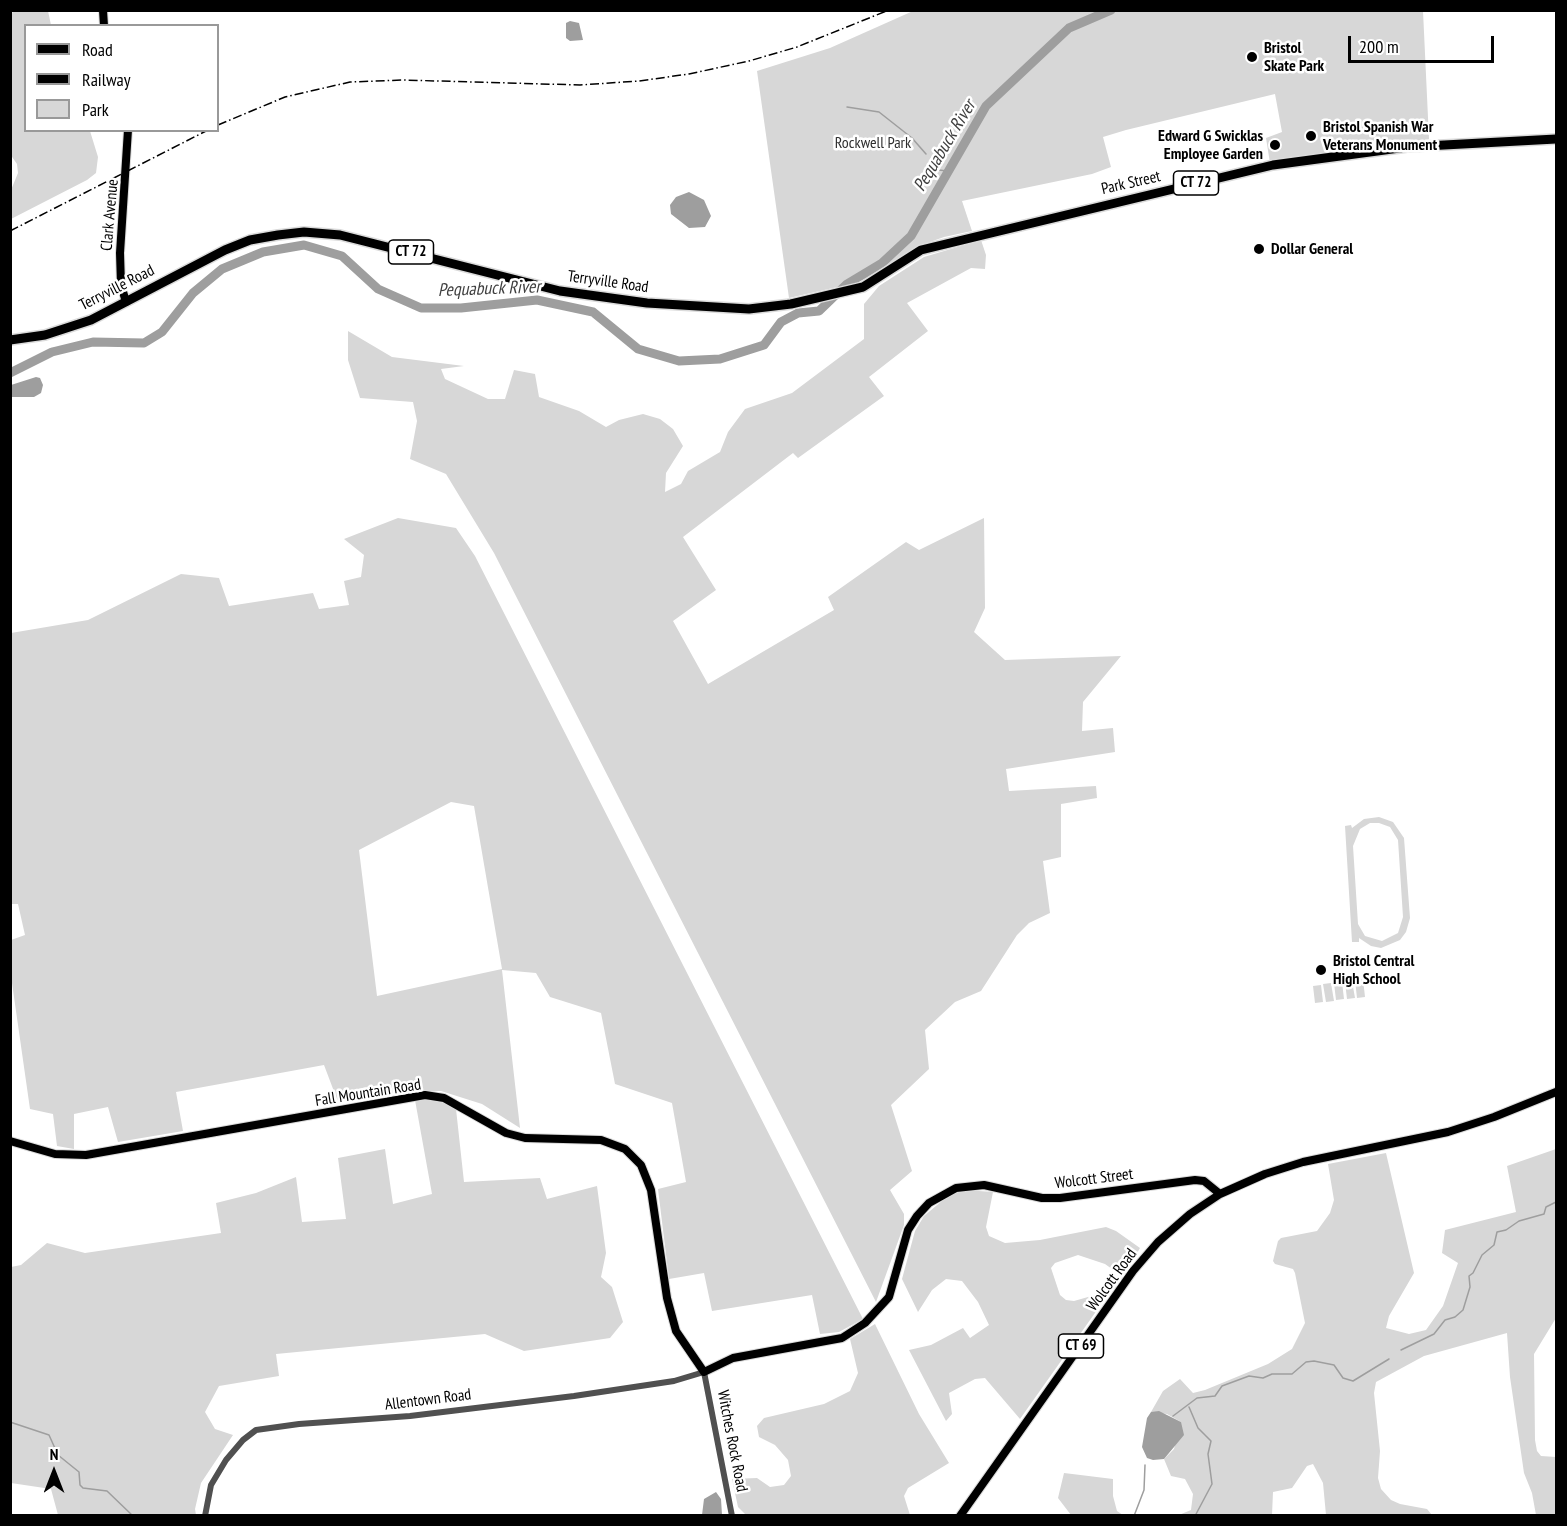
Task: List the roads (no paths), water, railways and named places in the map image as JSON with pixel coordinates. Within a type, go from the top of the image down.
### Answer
[{"type":"highway","name":"Park Street","points":[[831,295],[863,287],[921,250],[1273,165],[1407,147],[1557,139]]},
{"type":"highway","name":"Terryville Road","points":[[10,340],[70,327],[126,302],[225,250],[252,240],[304,232],[364,240],[560,291],[647,303],[749,309],[831,295]]},
{"type":"main road","name":"Clark Avenue","points":[[126,302],[121,285],[120,253],[129,132]]},
{"type":"main road","name":"CT 69","points":[[1220,1194],[1289,1166],[1448,1132],[1557,1092]]},
{"type":"main road","name":"Fall Mountain Road","points":[[10,1141],[55,1154],[96,1154],[425,1095],[444,1098],[506,1133],[525,1138],[601,1140],[625,1149],[640,1165],[651,1190],[667,1299],[676,1331],[704,1372]]},
{"type":"main road","name":"Wolcott Street","points":[[704,1372],[733,1358],[842,1338],[866,1323],[889,1297],[908,1230],[916,1216],[929,1203],[956,1188],[984,1185],[1042,1198],[1060,1198],[1195,1180],[1204,1181],[1220,1194]]},
{"type":"main road","name":"Wolcott Road","points":[[960,1515],[1139,1263],[1175,1226],[1220,1194]]},
{"type":"street","name":"Allentown Road","points":[[204,1515],[211,1485],[226,1460],[243,1440],[256,1430],[299,1424],[410,1416],[574,1396],[674,1382],[704,1372]]},
{"type":"street","name":"Witches Rock Road","points":[[704,1372],[732,1515]]},
{"type":"waterway","name":"Pequabuck River","points":[[10,373],[52,352],[93,342],[144,343],[162,332],[193,293],[222,269],[263,252],[304,245],[342,256],[378,289],[421,308],[461,308],[537,300],[593,312],[638,349],[679,361],[720,359],[764,345],[781,322],[798,313],[819,311],[847,284],[882,263],[911,236],[986,106],[1069,28],[1111,10]]},
{"type":"waterway","points":[[847,107],[879,112],[912,138],[926,154]]},
{"type":"waterway","points":[[930,162],[939,170],[947,171]]},
{"type":"waterway","points":[[1401,1350],[1434,1334],[1445,1320],[1455,1317],[1463,1310],[1470,1287],[1469,1276],[1473,1273],[1482,1255],[1494,1245],[1497,1232],[1506,1230],[1519,1221],[1544,1214],[1546,1207],[1556,1202]]},
{"type":"waterway","points":[[1173,1416],[1197,1398],[1215,1396],[1222,1386],[1249,1376],[1263,1378],[1272,1374],[1292,1374],[1306,1362],[1314,1361],[1334,1365],[1343,1378],[1353,1381],[1389,1359]]},
{"type":"waterway","points":[[1189,1407],[1198,1428],[1211,1441],[1208,1454],[1212,1484],[1195,1516]]},
{"type":"waterway","points":[[10,1422],[49,1435],[58,1455],[79,1472],[80,1485],[83,1488],[107,1491],[133,1516]]},
{"type":"waterway","points":[[1134,1516],[1144,1490],[1145,1465]]},
{"type":"railway","points":[[219,125],[285,97],[350,82],[403,80],[580,85],[639,81],[689,74],[749,61],[797,47],[889,10]]},
{"type":"railway","points":[[10,231],[204,132]]},
{"type":"place","name":"Bristol Skate Park","points":[[1252,57]]},
{"type":"place","name":"Bristol Spanish War Veterans Monument","points":[[1311,136]]},
{"type":"place","name":"Edward G Swicklas Employee Garden","points":[[1275,145]]},
{"type":"place","name":"Dollar General","points":[[1259,249]]},
{"type":"place","name":"Bristol Central High School","points":[[1321,970]]},
{"type":"park label","name":"Rockwell Park","points":[[873,143]]}]
